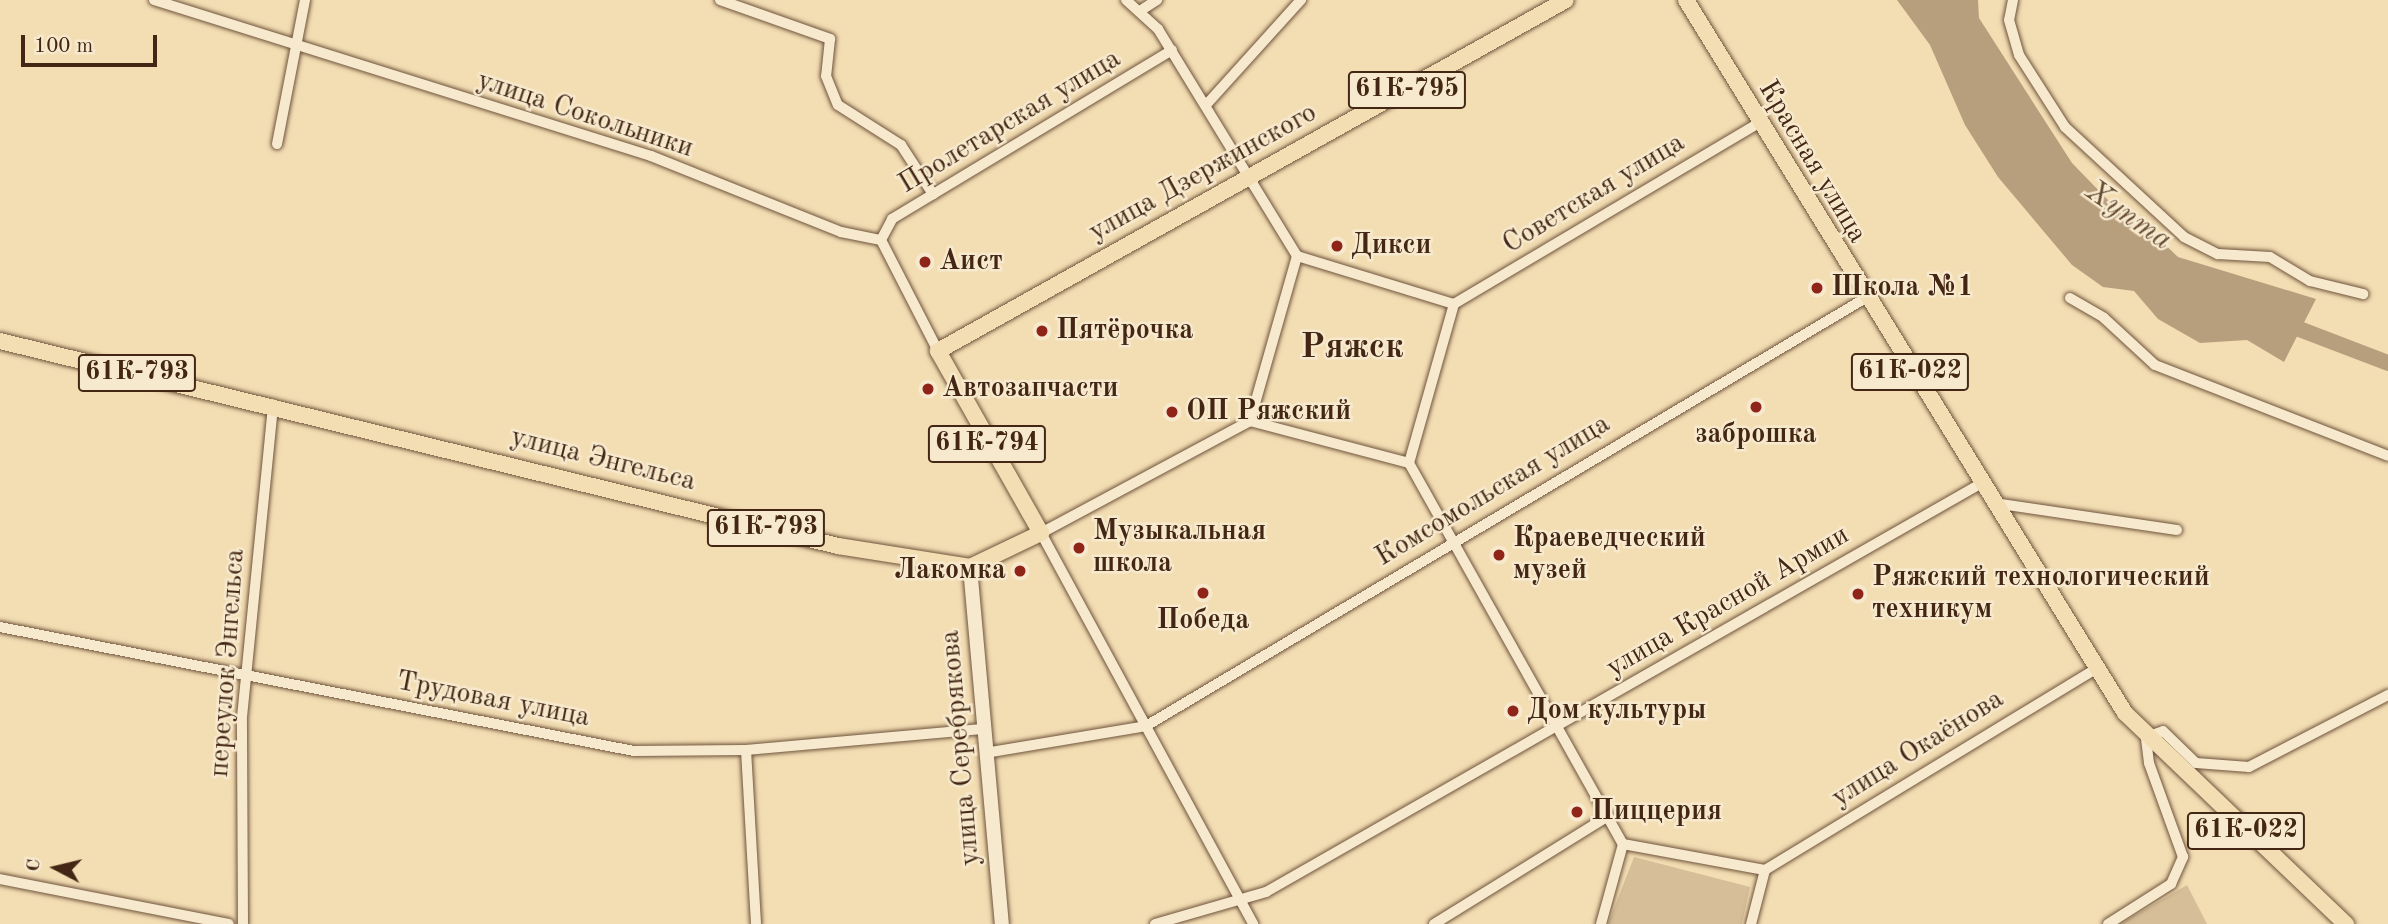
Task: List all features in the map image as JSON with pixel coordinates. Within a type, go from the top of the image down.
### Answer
[{"type":"main road","name":"улица Дзержинского","points":[[938,351],[1566,0]]},
{"type":"main road","name":"Красная улица","points":[[1686,0],[1864,299],[2096,669],[2146,737]]},
{"type":"main road","name":"улица Энгельса","points":[[0,341],[273,405],[838,546],[970,567]]},
{"type":"main road","name":"61К-794","points":[[938,351],[1041,533]]},
{"type":"main road","points":[[970,567],[1041,533]]},
{"type":"main road","name":"улица Серебрякова","points":[[970,567],[982,729],[1002,924]]},
{"type":"main road","name":"61К-022","points":[[2146,737],[2346,924]]},
{"type":"street","name":"улица Сокольники","points":[[154,0],[651,156],[841,232],[881,240]]},
{"type":"street","points":[[277,144],[305,0]]},
{"type":"street","points":[[720,0],[830,39],[826,76],[838,105],[901,145],[933,194]]},
{"type":"street","points":[[1126,0],[1143,9],[1172,50],[1247,179],[1297,256],[1454,304],[1409,463]]},
{"type":"street","points":[[1143,9],[1157,0]]},
{"type":"street","points":[[1206,105],[1301,0]]},
{"type":"street","points":[[2013,0],[2009,20],[2019,55],[2066,127],[2184,237],[2218,254],[2270,257],[2310,281],[2363,295]]},
{"type":"street","name":"Пролетарская улица","points":[[881,240],[892,219],[1172,50]]},
{"type":"street","name":"Советская улица","points":[[1454,304],[1758,124]]},
{"type":"street","points":[[881,240],[938,351]]},
{"type":"street","points":[[1250,421],[1297,256]]},
{"type":"street","points":[[2070,298],[2104,318],[2129,348],[2155,365],[2388,456]]},
{"type":"street","name":"Комсомольская улица","points":[[1146,726],[1864,299]]},
{"type":"street","name":"переулок Энгельса","points":[[243,924],[246,675],[273,405]]},
{"type":"street","points":[[1253,924],[1041,533],[1250,421],[1409,463],[1455,540],[1623,844],[1601,924]]},
{"type":"street","name":"улица Красной Армии","points":[[1155,924],[1242,903],[1980,484]]},
{"type":"street","points":[[1991,502],[2177,530]]},
{"type":"street","name":"Трудовая улица","points":[[0,627],[634,751],[746,750],[982,729]]},
{"type":"street","name":"улица Окаёнова","points":[[1765,870],[2096,669]]},
{"type":"street","points":[[2108,924],[2171,884],[2183,858],[2181,839],[2149,763],[2146,737],[2163,731],[2196,763],[2249,767],[2388,695]]},
{"type":"street","points":[[985,754],[1146,726]]},
{"type":"street","points":[[746,750],[756,924]]},
{"type":"street","points":[[1434,924],[1608,816]]},
{"type":"street","points":[[1623,844],[1765,870],[1751,924]]},
{"type":"street","points":[[0,878],[229,924]]},
{"type":"shaded area","points":[[1897,0],[1978,0],[1979,18],[2072,163],[2140,233],[2157,237],[2178,257],[2316,299],[2284,362],[2247,340],[2200,343],[2158,319],[2134,291],[2103,287],[2072,265],[1998,177],[1965,125],[1930,45]]},
{"type":"shaded area","points":[[1634,857],[1750,887],[1742,924],[1608,924]]},
{"type":"shaded area","points":[[2187,885],[2207,924],[2120,924]]},
{"type":"waterway","name":"Хупта","points":[[2286,324],[2388,363]]},
{"type":"place","name":"Дикси","points":[[1337,246]]},
{"type":"place","name":"Аист","points":[[925,262]]},
{"type":"place","name":"Школа №1","points":[[1817,288]]},
{"type":"place","name":"Пятёрочка","points":[[1042,331]]},
{"type":"place","name":"Автозапчасти","points":[[928,389]]},
{"type":"place","name":"заброшка","points":[[1756,407]]},
{"type":"place","name":"ОП Ряжский","points":[[1172,412]]},
{"type":"place","name":"Музыкальная школа","points":[[1079,548]]},
{"type":"place","name":"Краеведческий музей","points":[[1499,555]]},
{"type":"place","name":"Лакомка","points":[[1020,571]]},
{"type":"place","name":"Победа","points":[[1203,593]]},
{"type":"place","name":"Ряжский технологический техникум","points":[[1858,594]]},
{"type":"place","name":"Дом культуры","points":[[1513,711]]},
{"type":"place","name":"Пиццерия","points":[[1577,812]]},
{"type":"district","name":"Ряжск","points":[[1352,348]]}]
